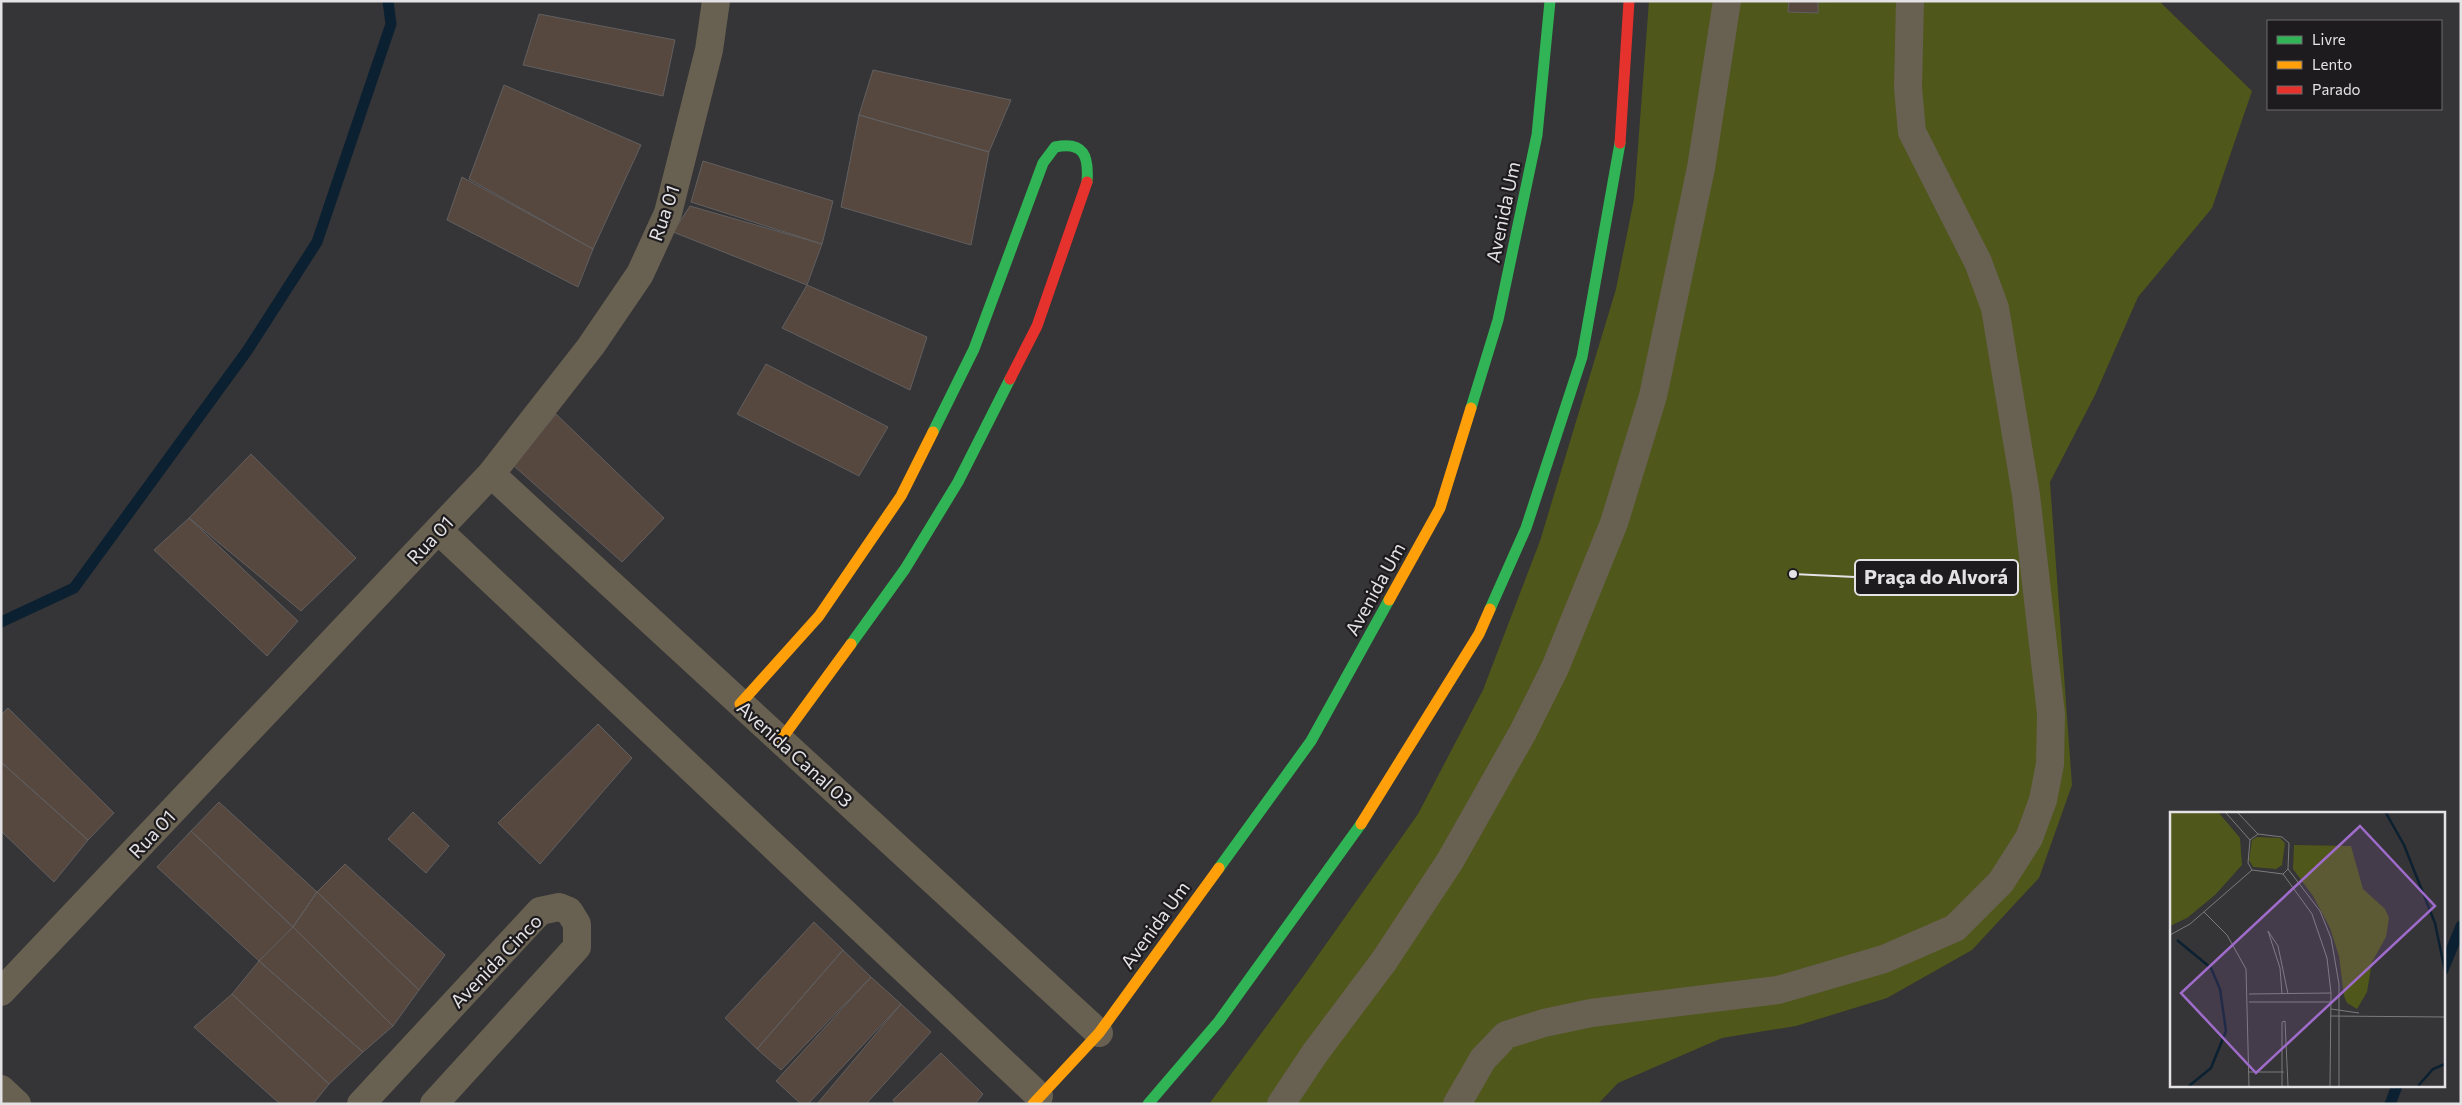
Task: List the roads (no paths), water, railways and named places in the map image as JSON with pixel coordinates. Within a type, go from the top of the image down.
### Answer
[{"type":"street","name":"Rua 01","points":[[1,992],[439,531],[491,474],[591,346],[640,274],[668,213],[709,50],[716,1]]},
{"type":"street","name":"Avenida Um","points":[[1036,1100],[1099,1033],[1311,741],[1440,508],[1502,301],[1537,135],[1550,1]]},
{"type":"street","points":[[1148,1104],[1219,1021],[1356,832],[1479,634],[1526,528],[1582,357],[1619,154],[1629,1]]},
{"type":"street","points":[[1281,1104],[1315,1053],[1384,961],[1450,861],[1523,732],[1555,668],[1614,523],[1653,396],[1700,168],[1727,1]]},
{"type":"street","points":[[1457,1104],[1483,1059],[1506,1035],[1544,1023],[1591,1013],[1778,990],[1884,959],[1955,928],[2001,882],[2029,838],[2043,800],[2050,764],[2051,714],[2026,495],[1995,308],[1978,262],[1912,132],[1908,88],[1910,1]]},
{"type":"street","points":[[740,704],[819,616],[901,496],[974,349],[1043,163],[1055,148],[1069,144],[1078,147],[1087,159],[1087,184],[1037,326],[972,456],[905,569],[780,741]]},
{"type":"street","name":"Avenida Canal 03","points":[[491,474],[1099,1033]]},
{"type":"street","points":[[439,531],[1036,1100]]},
{"type":"street","name":"Avenida Cinco","points":[[361,1104],[540,911],[559,907],[569,910],[577,924],[577,947],[434,1104]]},
{"type":"street","points":[[1,1089],[17,1104]]},
{"type":"waterway","points":[[1,622],[74,588],[247,351],[317,242],[391,24],[388,1]]},
{"type":"waterway","points":[[2444,968],[2461,926]]},
{"type":"waterway","points":[[2390,1104],[2396,1088]]},
{"type":"place","name":"Praça do Alvorá","points":[[1793,574]]}]
